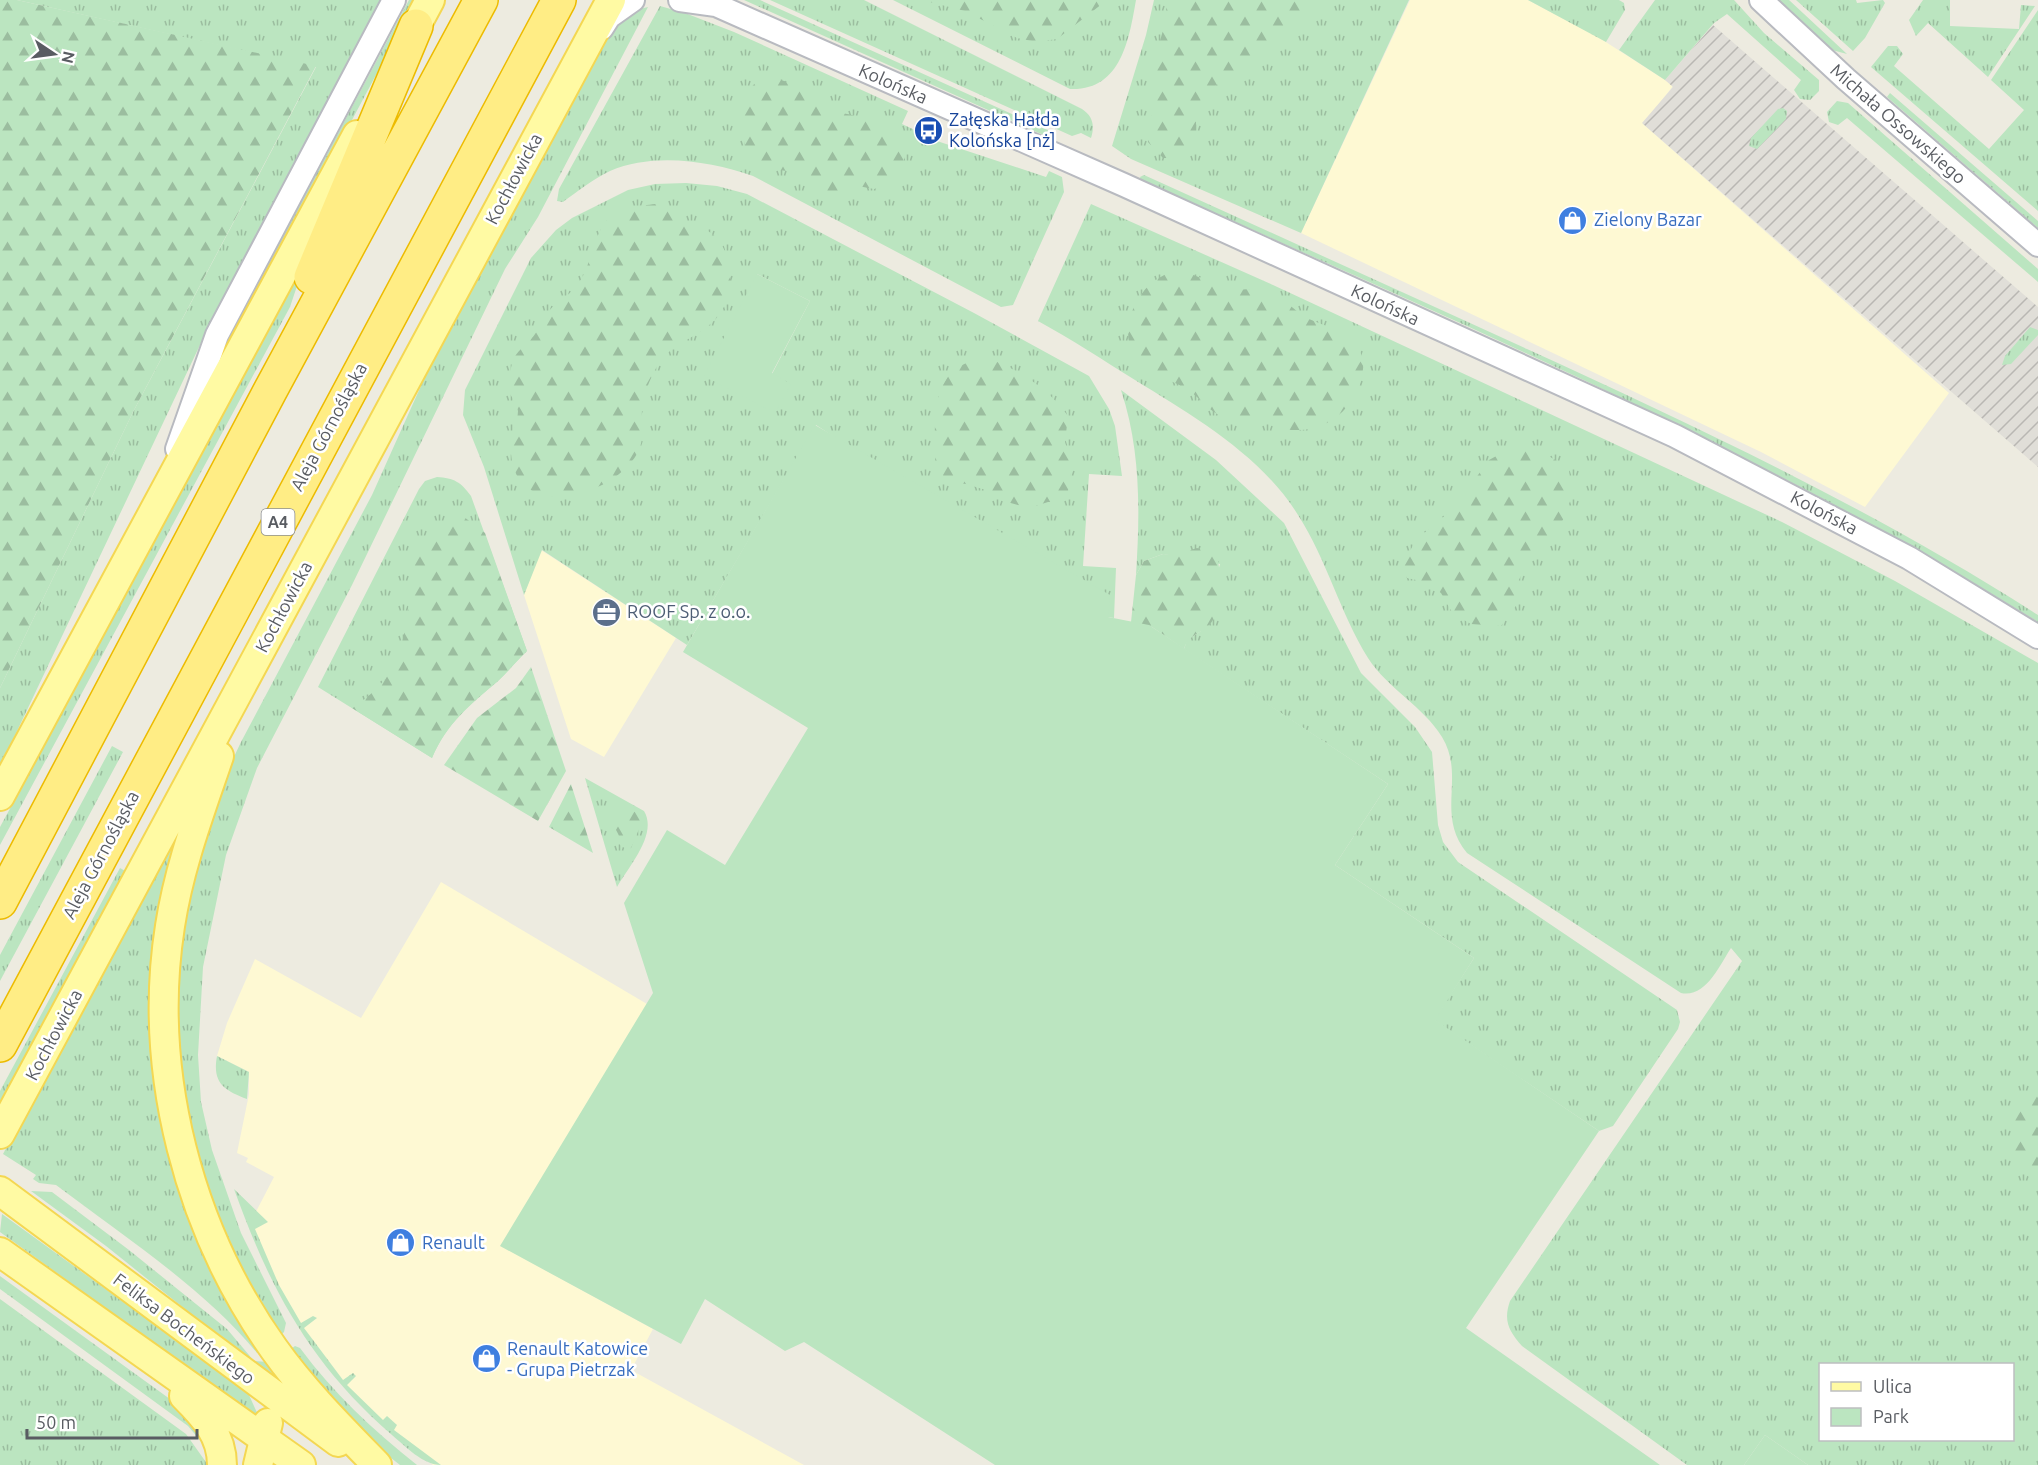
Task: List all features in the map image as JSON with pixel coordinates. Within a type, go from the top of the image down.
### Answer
[{"type":"highway","points":[[0,902],[270,391],[482,0]]},
{"type":"highway","name":"Aleja Górnośląska","points":[[0,1045],[559,0]]},
{"type":"highway","points":[[270,391],[313,271],[423,13]]},
{"type":"main road","name":"Kochłowicka","points":[[0,1134],[611,0]]},
{"type":"main road","points":[[0,796],[161,494],[423,13]]},
{"type":"main road","points":[[246,677],[182,864],[170,927],[164,994],[176,1122],[190,1181],[212,1240],[241,1297],[274,1350],[299,1381],[376,1465]]},
{"type":"main road","name":"Feliksa Bocheńskiego","points":[[5,1195],[369,1465]]},
{"type":"main road","points":[[0,1252],[128,1342],[261,1452],[301,1465]]},
{"type":"main road","points":[[128,1342],[210,1422],[218,1443],[222,1465]]},
{"type":"main road","points":[[255,1382],[266,1401],[268,1418],[261,1452]]},
{"type":"street","points":[[161,494],[217,335],[394,0]]},
{"type":"street","points":[[568,79],[609,17],[633,0]]},
{"type":"street","name":"Kolońska","points":[[680,0],[713,3],[1124,185],[1675,436],[1909,558],[2038,637]]},
{"type":"street","name":"Michała Ossowskiego","points":[[1761,0],[1846,79],[2038,245]]},
{"type":"shaded area","points":[[1410,0],[1528,0],[1598,37],[1665,80],[1673,86],[1643,124],[1949,393],[1865,507],[1761,452],[1301,233]]},
{"type":"shaded area","points":[[1713,25],[2038,307],[2038,467],[1642,123],[1673,87],[1665,80]]},
{"type":"shaded area","points":[[541,550],[676,638],[604,757],[571,739],[524,595]]},
{"type":"shaded area","points":[[441,882],[647,1004],[501,1246],[653,1329],[631,1370],[804,1465],[433,1465],[359,1403],[300,1330],[249,1225],[274,1177],[246,1162],[248,1158],[237,1153],[249,1094],[249,1072],[217,1056],[227,1023],[255,959],[361,1018]]},
{"type":"green space","points":[[0,0],[17,0],[316,66],[133,412],[0,688]]},
{"type":"green space","points":[[17,0],[382,0],[209,326],[0,767],[0,688],[133,412],[316,67]]},
{"type":"green space","points":[[409,0],[416,0],[233,343],[229,343],[228,340]]},
{"type":"green space","points":[[744,0],[760,0],[1052,132],[1050,138]]},
{"type":"green space","points":[[770,0],[864,0],[1082,109],[1089,115],[1092,122],[1091,138],[1081,133],[1072,136]]},
{"type":"green space","points":[[893,0],[1136,0],[1130,31],[1120,60],[1101,82],[1070,89]]},
{"type":"green space","points":[[922,0],[1107,0],[1057,39],[1037,42],[1017,38],[965,11]]},
{"type":"green space","points":[[1154,0],[1409,0],[1301,233],[1131,159],[1112,146],[1146,35]]},
{"type":"green space","points":[[1167,0],[1323,0],[1233,77],[1207,90],[1196,108],[1196,148],[1185,156],[1163,158],[1148,142],[1152,108],[1152,67],[1165,24]]},
{"type":"green space","points":[[1528,0],[1619,0],[1624,3],[1625,10],[1606,42]]},
{"type":"green space","points":[[1655,0],[1734,0],[1764,33],[1819,80],[1819,91],[1810,100],[1800,99],[1794,90],[1801,80],[1727,14],[1714,23],[1665,80],[1619,50]]},
{"type":"green space","points":[[1779,0],[1789,0],[1847,54],[1832,50]]},
{"type":"green space","points":[[1796,0],[1856,0],[1857,3],[1883,0],[1885,3],[1865,38],[1853,51]]},
{"type":"green space","points":[[1923,0],[1950,0],[1950,26],[2019,29],[2021,5],[2035,6],[1988,77],[1928,23],[1916,36],[1909,20]]},
{"type":"green space","points":[[660,6],[734,32],[908,111],[902,124],[940,142],[1046,177],[1049,171],[1062,177],[1064,192],[1013,305],[1001,307],[753,176],[719,166],[663,160],[627,165],[610,171],[563,202],[557,201],[559,189]]},
{"type":"green space","points":[[648,7],[538,217],[505,269],[352,585],[257,768],[226,855],[203,967],[198,1055],[201,1102],[212,1150],[241,1233],[286,1323],[284,1332],[278,1338],[212,1212],[184,1113],[175,1014],[188,891],[223,780],[372,495],[438,348],[606,34],[631,11]]},
{"type":"green space","points":[[2038,10],[2038,211],[1871,67],[1888,46],[1897,46],[1903,54],[1894,66],[1989,149],[2024,110],[1991,80]]},
{"type":"green space","points":[[774,79],[795,85],[821,105],[868,119],[886,131],[906,154],[895,183],[874,189],[858,186],[844,191],[821,191],[793,172],[760,167],[750,157],[738,125],[739,109],[746,93],[757,81]]},
{"type":"green space","points":[[1890,93],[2038,221],[2038,228],[1887,97]]},
{"type":"green space","points":[[1837,101],[1848,103],[2038,269],[2038,282],[1847,118],[1838,125],[1829,122],[1827,112]]},
{"type":"green space","points":[[1783,108],[1787,111],[1786,119],[1757,149],[1749,146],[1751,138],[1778,109]]},
{"type":"green space","points":[[1144,175],[1593,379],[1787,473],[1977,577],[2038,615],[2038,622],[1930,558],[1710,441],[1484,334],[1141,180],[1140,177]]},
{"type":"green space","points":[[686,183],[717,186],[747,194],[1089,376],[1109,409],[1115,426],[1122,476],[1089,474],[1083,566],[1116,568],[1114,618],[1108,617],[816,425],[687,645],[542,550],[524,595],[484,467],[463,415],[465,390],[531,258],[556,230],[572,218],[628,190],[655,184]],"holes":[[[757,274],[810,301],[772,374]]]},
{"type":"green space","points":[[655,204],[686,223],[708,231],[719,241],[730,272],[730,284],[724,306],[712,322],[672,350],[659,363],[644,397],[642,438],[639,449],[623,470],[605,483],[584,492],[562,496],[541,494],[525,485],[514,468],[511,442],[518,411],[509,388],[513,360],[536,333],[548,312],[577,286],[600,230],[611,216],[626,209]]},
{"type":"green space","points":[[1091,204],[1273,285],[1782,522],[1895,581],[2038,663],[2038,1465],[1808,1465],[1765,1435],[1744,1465],[1687,1465],[1522,1346],[1508,1325],[1507,1314],[1510,1301],[1742,961],[1731,948],[1705,986],[1698,991],[1681,993],[1467,853],[1453,824],[1452,767],[1449,752],[1442,737],[1425,716],[1385,679],[1368,658],[1349,623],[1308,532],[1283,493],[1245,455],[1224,438],[1038,321]]},
{"type":"green space","points":[[1173,270],[1191,274],[1231,290],[1252,289],[1265,292],[1287,303],[1304,317],[1341,332],[1359,347],[1363,364],[1361,381],[1349,404],[1331,421],[1320,426],[1289,430],[1251,417],[1230,418],[1218,415],[1188,390],[1147,371],[1134,357],[1130,346],[1128,335],[1132,311],[1145,290],[1155,280]]},
{"type":"green space","points":[[757,274],[810,301],[772,373],[791,384],[775,413],[704,376]]},
{"type":"green space","points":[[296,280],[298,283],[290,307],[0,845],[0,827]]},
{"type":"green space","points":[[2030,327],[2038,330],[2038,335],[2011,364],[2002,365],[2005,356]]},
{"type":"green space","points":[[987,358],[1032,381],[1052,397],[1068,416],[1065,442],[1072,466],[1068,492],[1063,502],[1048,502],[1029,508],[1007,502],[989,491],[951,482],[935,469],[936,416],[943,384],[953,372],[967,363]]},
{"type":"green space","points":[[1121,390],[1216,460],[1284,523],[1361,673],[1415,727],[1432,752],[1438,825],[1443,842],[1458,862],[1677,1010],[1680,1022],[1678,1029],[1613,1126],[1599,1131],[1434,1020],[1474,958],[1335,865],[1388,784],[1184,649],[1187,640],[1201,631],[1219,594],[1217,575],[1220,564],[1163,554],[1144,561],[1136,575],[1138,482],[1128,413]]},
{"type":"green space","points":[[815,425],[1110,595],[1108,617],[1149,625],[1388,784],[1335,865],[1474,958],[1435,1020],[1599,1131],[1466,1328],[1660,1465],[995,1465],[804,1342],[785,1351],[705,1299],[681,1344],[500,1246],[653,993],[624,903],[667,830],[725,865],[808,728],[683,652]]},
{"type":"green space","points":[[1511,448],[1542,453],[1569,470],[1572,496],[1563,520],[1531,554],[1518,582],[1518,603],[1501,626],[1471,624],[1453,614],[1441,593],[1425,582],[1407,578],[1400,567],[1417,539],[1454,508],[1489,460]]},
{"type":"green space","points":[[437,477],[457,482],[471,496],[527,651],[460,715],[432,758],[318,687],[419,489],[425,481]]},
{"type":"green space","points":[[453,516],[464,517],[485,533],[527,651],[452,724],[432,758],[352,708],[376,690],[394,665],[405,632],[416,558],[421,543],[431,529]]},
{"type":"green space","points":[[1197,548],[1216,554],[1219,569],[1219,599],[1211,623],[1192,637],[1184,649],[1152,627],[1131,622],[1136,575],[1144,561],[1163,554],[1175,555]]},
{"type":"green space","points":[[531,667],[566,771],[538,821],[444,765],[477,718],[516,688]]},
{"type":"green space","points":[[112,746],[123,752],[0,981],[0,955]]},
{"type":"green space","points":[[585,778],[644,811],[647,820],[645,840],[617,887]]},
{"type":"green space","points":[[571,784],[593,853],[549,827]]},
{"type":"green space","points":[[615,806],[636,812],[642,822],[631,848],[626,849],[620,845],[619,836],[609,813]]},
{"type":"green space","points":[[175,841],[155,1027],[260,1353],[257,1353],[213,1307],[162,1264],[56,1185],[39,1183],[33,1179],[36,1175],[3,1154],[171,842]]},
{"type":"green space","points":[[120,868],[127,872],[0,1108],[0,1091]]},
{"type":"green space","points":[[217,1056],[249,1072],[247,1099],[226,1089],[218,1079]]},
{"type":"green space","points":[[2038,1077],[2038,1183],[2025,1173],[2016,1161],[2012,1147],[2012,1133],[2021,1103]]},
{"type":"green space","points":[[234,1189],[268,1222],[255,1229],[279,1285],[301,1323],[313,1316],[317,1318],[304,1328],[343,1380],[353,1373],[356,1376],[347,1385],[383,1420],[387,1416],[397,1425],[394,1430],[441,1465],[421,1458],[392,1435],[363,1408],[315,1352],[278,1292],[262,1260]]},
{"type":"green space","points":[[31,1191],[52,1192],[129,1250],[227,1329],[254,1361],[268,1362],[289,1388],[285,1389],[106,1246]]},
{"type":"green space","points":[[2,1214],[234,1382],[249,1395],[258,1415],[255,1416],[0,1232]]},
{"type":"green space","points":[[0,1276],[192,1415],[209,1451],[188,1426],[0,1289]]},
{"type":"green space","points":[[0,1299],[186,1434],[208,1465],[0,1465]]},
{"type":"green space","points":[[295,1346],[300,1348],[354,1410],[417,1465],[400,1465],[377,1447],[288,1351]]},
{"type":"green space","points":[[1765,1435],[1808,1465],[1744,1465]]},
{"type":"place","name":"Załęska Hałda Kolońska [nż]","points":[[928,130]]},
{"type":"place","name":"Zielony Bazar","points":[[1573,220]]},
{"type":"place","name":"ROOF Sp. z o.o.","points":[[606,612]]},
{"type":"place","name":"Renault","points":[[401,1243]]},
{"type":"place","name":"Renault Katowice - Grupa Pietrzak","points":[[486,1359]]}]
